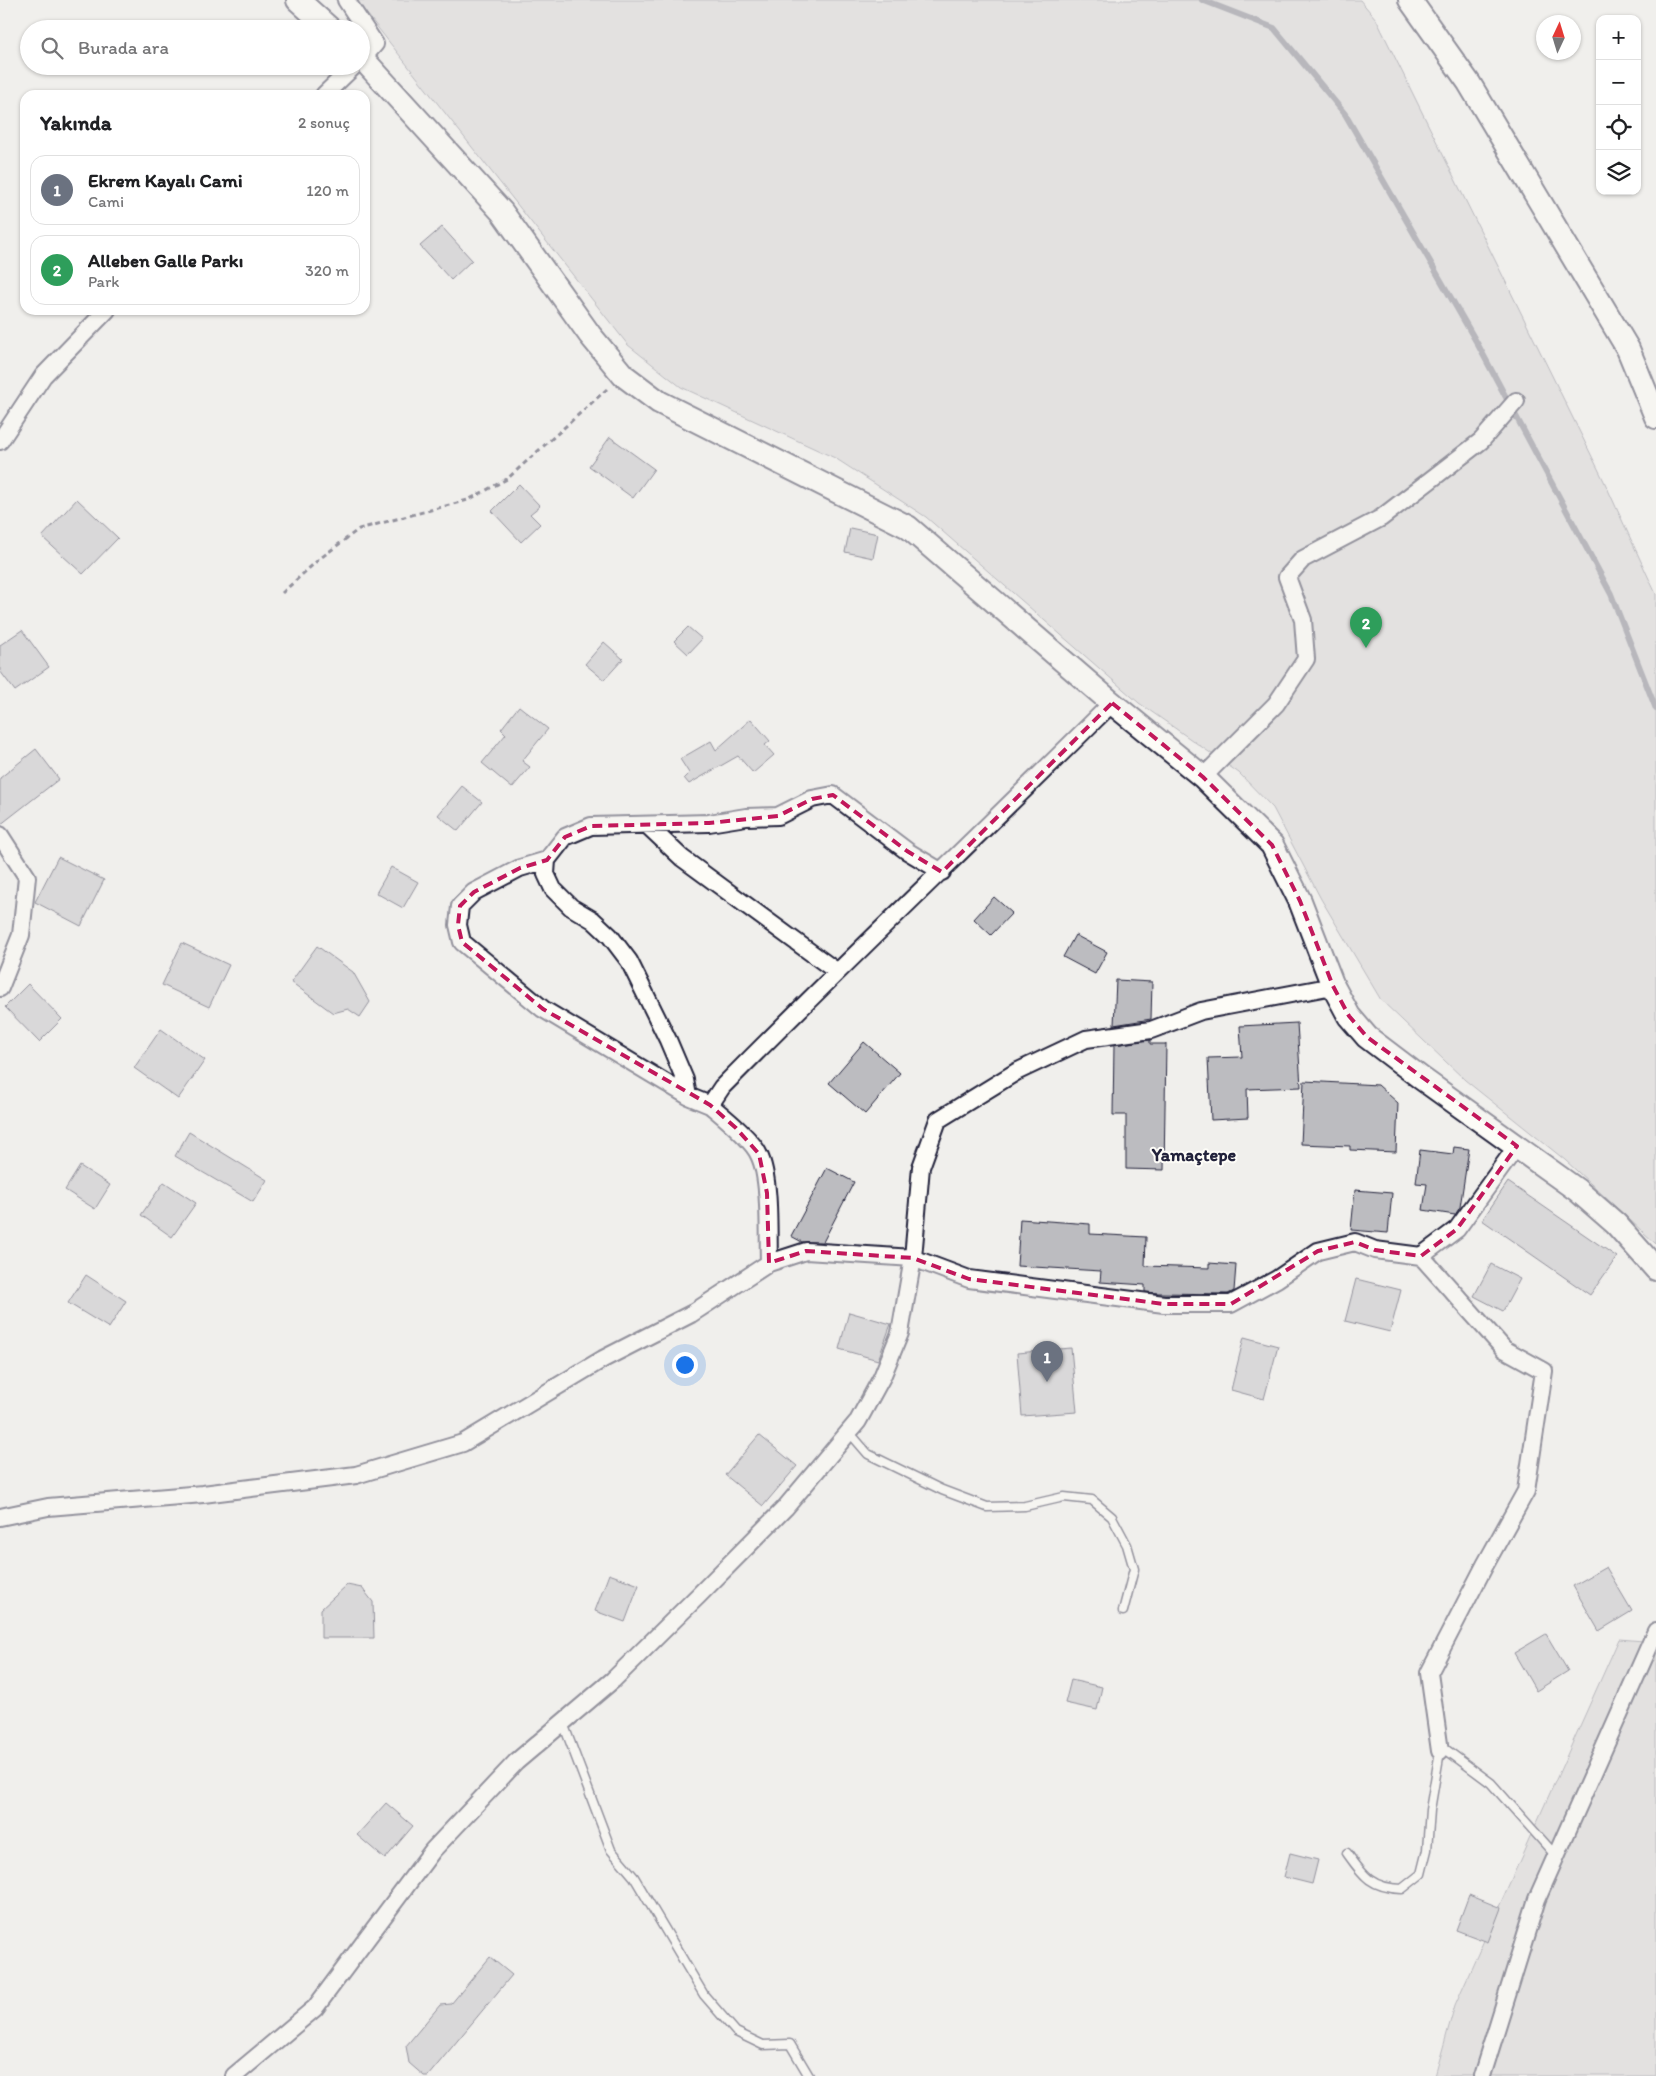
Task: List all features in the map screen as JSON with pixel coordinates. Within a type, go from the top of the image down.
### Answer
[{"type":"street","points":[[298,0],[320,20]]},
{"type":"street","points":[[346,0],[359,20]]},
{"type":"street","points":[[1410,0],[1469,83],[1628,349],[1656,417]]},
{"type":"street","points":[[370,36],[375,44],[370,49]]},
{"type":"street","points":[[370,71],[502,212],[590,335],[622,376],[659,402],[908,527],[1112,703],[1203,777],[1272,845],[1300,901],[1333,986],[1349,1016],[1367,1037],[1578,1190],[1616,1224],[1656,1269]]},
{"type":"street","points":[[329,90],[345,75]]},
{"type":"street","points":[[0,441],[43,376],[102,315]]},
{"type":"street","points":[[1203,777],[1276,704],[1306,659],[1303,620],[1286,577],[1303,559],[1381,518],[1481,441],[1516,401]]},
{"type":"street","points":[[710,1105],[722,1086],[836,971],[942,872],[1112,703]]},
{"type":"street","points":[[688,1096],[685,1080],[629,961],[599,925],[571,907],[553,890],[546,874],[547,860],[565,837],[591,826],[709,823],[746,816],[778,816],[812,799],[833,796],[907,851],[942,872]]},
{"type":"street","points":[[648,826],[682,858],[836,971]]},
{"type":"street","points":[[0,835],[27,877],[21,935],[0,988]]},
{"type":"street","points":[[547,860],[520,868],[474,892],[460,906],[458,925],[462,942],[543,1009],[688,1096],[710,1105],[736,1128],[759,1154],[767,1194],[769,1263]]},
{"type":"street","points":[[234,2076],[315,2008],[433,1850],[516,1762],[613,1680],[699,1595],[785,1508],[858,1421],[882,1377],[900,1333],[913,1258],[921,1167],[938,1120],[1016,1072],[1086,1039],[1150,1030],[1201,1011],[1333,986]]},
{"type":"street","points":[[1421,1256],[1457,1228],[1518,1146]]},
{"type":"street","points":[[0,1517],[48,1507],[203,1494],[356,1475],[463,1442],[603,1359],[691,1314],[769,1263],[806,1251],[913,1258],[969,1279],[1164,1304],[1231,1304],[1277,1279],[1318,1251],[1355,1242],[1375,1250],[1421,1256],[1504,1349],[1544,1371],[1526,1491],[1485,1564],[1429,1673],[1440,1748]]},
{"type":"street","points":[[1482,2076],[1537,1899],[1656,1631]]},
{"type":"lane","points":[[849,1432],[868,1454],[942,1490],[988,1507],[1024,1506],[1064,1497],[1092,1500],[1112,1517],[1129,1553],[1134,1569],[1124,1611]]},
{"type":"lane","points":[[563,1723],[611,1850],[634,1877],[704,1995],[736,2032],[763,2045],[790,2044],[809,2076]]},
{"type":"lane","points":[[1347,1853],[1363,1876],[1385,1888],[1402,1889],[1422,1874],[1427,1850],[1430,1810],[1440,1748],[1491,1783],[1556,1856]]},
{"type":"path","points":[[282,593],[318,560],[359,529],[468,500],[507,479],[622,376]]},
{"type":"highlighted area","points":[[1112,703],[1203,777],[1272,845],[1300,901],[1333,986],[1349,1016],[1367,1037],[1517,1146],[1457,1229],[1421,1256],[1375,1250],[1355,1242],[1318,1251],[1231,1304],[1164,1304],[969,1279],[913,1258],[806,1251],[769,1263],[767,1193],[759,1154],[736,1128],[710,1105],[543,1009],[462,942],[458,925],[460,906],[474,892],[520,868],[547,860],[565,837],[591,826],[709,823],[778,816],[812,799],[833,795],[907,851],[942,872]]},
{"type":"shaded area","points":[[356,0],[1360,0],[1376,19],[1604,481],[1656,594],[1656,1244],[1565,1160],[1465,1080],[1381,1000],[1321,899],[1273,808],[1239,773],[1139,703],[926,517],[835,458],[681,387],[628,345]]},
{"type":"shaded area","points":[[1619,1639],[1656,1642],[1656,2076],[1435,2076],[1455,2005]]},
{"type":"building","points":[[442,227],[472,260],[451,280],[420,246]]},
{"type":"building","points":[[610,437],[654,469],[633,498],[589,466]]},
{"type":"building","points":[[519,484],[540,506],[530,514],[540,524],[521,542],[492,511]]},
{"type":"building","points":[[77,499],[118,538],[83,574],[42,537]]},
{"type":"building","points":[[850,528],[878,534],[873,558],[845,552]]},
{"type":"building","points":[[688,627],[702,639],[688,654],[674,641]]},
{"type":"building","points":[[22,630],[49,667],[15,691],[0,671],[0,645]]},
{"type":"building","points":[[604,642],[623,659],[604,680],[585,664]]},
{"type":"building","points":[[519,706],[548,729],[522,761],[530,767],[512,788],[482,763],[506,734],[501,729]]},
{"type":"building","points":[[751,719],[770,741],[765,745],[774,755],[753,773],[738,756],[689,784],[684,778],[689,773],[680,759],[711,741],[716,750]]},
{"type":"building","points":[[36,749],[59,779],[0,825],[0,778]]},
{"type":"building","points":[[462,786],[482,802],[458,831],[438,815]]},
{"type":"building","points":[[58,857],[104,880],[81,926],[35,902]]},
{"type":"building","points":[[391,867],[418,882],[403,908],[376,893]]},
{"type":"building","points":[[994,897],[1012,913],[991,935],[974,919]]},
{"type":"building","points":[[1075,935],[1107,952],[1095,974],[1063,957]]},
{"type":"building","points":[[182,943],[229,965],[209,1007],[162,985]]},
{"type":"building","points":[[317,946],[353,972],[370,1002],[360,1017],[348,1009],[333,1013],[291,982]]},
{"type":"building","points":[[1116,980],[1152,982],[1151,1019],[1114,1025]]},
{"type":"building","points":[[28,984],[62,1019],[39,1042],[5,1007]]},
{"type":"building","points":[[1297,1023],[1301,1087],[1247,1089],[1248,1118],[1211,1120],[1208,1058],[1242,1057],[1240,1026]]},
{"type":"building","points":[[161,1029],[205,1060],[178,1099],[134,1068]]},
{"type":"building","points":[[1150,1040],[1150,1044],[1166,1044],[1164,1170],[1126,1169],[1126,1115],[1113,1115],[1114,1045]]},
{"type":"building","points":[[864,1042],[900,1073],[865,1114],[829,1083]]},
{"type":"building","points":[[1304,1081],[1378,1085],[1398,1103],[1396,1152],[1350,1150],[1350,1146],[1301,1144]]},
{"type":"building","points":[[189,1132],[267,1180],[253,1202],[175,1156]]},
{"type":"building","points":[[1454,1147],[1469,1149],[1460,1207],[1455,1215],[1423,1210],[1427,1184],[1416,1183],[1420,1150],[1453,1154]]},
{"type":"building","points":[[80,1166],[110,1185],[95,1209],[65,1190]]},
{"type":"building","points":[[827,1168],[854,1182],[823,1242],[802,1242],[791,1236]]},
{"type":"building","points":[[164,1182],[196,1203],[172,1237],[141,1215]]},
{"type":"building","points":[[1508,1182],[1617,1257],[1590,1295],[1482,1220]]},
{"type":"building","points":[[1355,1190],[1392,1193],[1388,1233],[1351,1230]]},
{"type":"building","points":[[1020,1219],[1090,1224],[1090,1234],[1146,1237],[1145,1266],[1209,1268],[1209,1263],[1236,1265],[1234,1291],[1228,1294],[1145,1292],[1145,1285],[1100,1282],[1101,1271],[1017,1266]]},
{"type":"building","points":[[1491,1264],[1520,1279],[1503,1311],[1474,1296]]},
{"type":"building","points":[[86,1275],[126,1301],[109,1328],[68,1303]]},
{"type":"building","points":[[1356,1279],[1401,1290],[1390,1332],[1345,1321]]},
{"type":"building","points":[[849,1312],[891,1324],[878,1360],[839,1349]]},
{"type":"building","points":[[1244,1337],[1278,1346],[1264,1399],[1231,1390]]},
{"type":"building","points":[[1071,1348],[1077,1412],[1022,1416],[1017,1353]]},
{"type":"building","points":[[759,1435],[797,1466],[763,1506],[725,1475]]},
{"type":"building","points":[[1606,1567],[1632,1611],[1599,1631],[1573,1586]]},
{"type":"building","points":[[609,1574],[639,1585],[625,1622],[595,1611]]},
{"type":"building","points":[[347,1585],[362,1588],[373,1602],[374,1638],[321,1638],[321,1609]]},
{"type":"building","points":[[1546,1634],[1568,1671],[1536,1691],[1514,1653]]},
{"type":"building","points":[[1071,1680],[1102,1687],[1097,1710],[1065,1703]]},
{"type":"building","points":[[386,1803],[413,1826],[385,1859],[357,1835]]},
{"type":"building","points":[[1290,1853],[1318,1860],[1312,1884],[1284,1877]]},
{"type":"building","points":[[1469,1895],[1501,1908],[1488,1942],[1456,1930]]},
{"type":"building","points":[[490,1957],[512,1975],[428,2076],[424,2076],[409,2063],[406,2046],[440,2005],[451,2004]]},
{"type":"waterway","points":[[1202,0],[1274,28],[1345,114],[1477,343],[1611,594],[1656,709]]},
{"type":"place","name":"Alleben Galle Parkı","points":[[1366,648]]},
{"type":"place","name":"Ekrem Kayalı Cami","points":[[1047,1382]]},
{"type":"district","name":"Yamaçtepe","points":[[1194,1155]]}]
